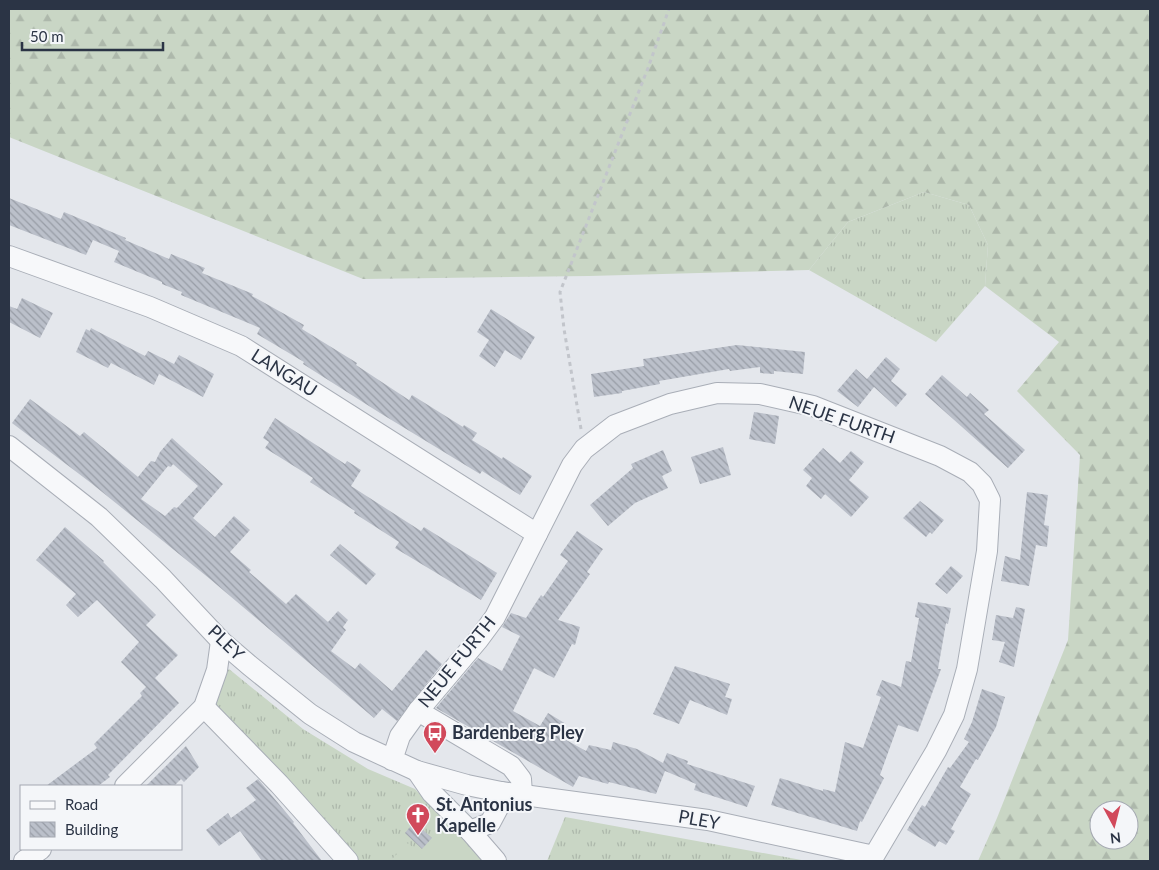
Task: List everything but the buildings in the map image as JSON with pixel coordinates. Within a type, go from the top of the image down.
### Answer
[{"type":"street","name":"LANGAU","points":[[9,256],[150,307],[241,346],[537,534]]},
{"type":"street","name":"NEUE FURTH","points":[[392,760],[400,736],[495,617],[572,465],[584,449],[615,425],[670,404],[717,394],[760,394],[813,406],[940,456],[970,472],[982,484],[990,500],[987,552],[967,669],[957,706],[936,751],[874,856]]},
{"type":"street","name":"PLEY","points":[[9,446],[99,517],[163,579],[221,641],[249,666],[310,714],[354,742],[417,771],[467,785],[501,792],[708,820],[874,856]]},
{"type":"street","points":[[126,785],[204,707],[217,670],[221,641]]},
{"type":"street","points":[[204,707],[279,784],[348,861]]},
{"type":"street","points":[[418,712],[511,766],[521,779],[522,794]]},
{"type":"street","points":[[417,771],[432,793],[470,831],[496,861]]},
{"type":"street","points":[[470,831],[490,823],[498,808],[501,792]]},
{"type":"street","points":[[24,861],[40,850]]},
{"type":"path","points":[[584,449],[564,329],[560,292],[648,68],[669,9]]},
{"type":"green space","points":[[9,9],[1150,9],[1150,861],[978,861],[1068,640],[1080,455],[1017,391],[1059,342],[985,286],[988,245],[969,205],[924,192],[848,222],[809,270],[589,276],[363,279],[9,137]]},
{"type":"green space","points":[[924,192],[969,205],[988,245],[985,286],[936,342],[809,270],[848,222]]},
{"type":"green space","points":[[229,669],[303,729],[368,769],[415,789],[485,861],[357,861],[215,705],[221,680]]},
{"type":"green space","points":[[565,817],[807,861],[547,861]]},
{"type":"green space","points":[[442,832],[472,861],[390,861],[408,843],[421,855]]},
{"type":"place","name":"Bardenberg Pley","points":[[435,754]]},
{"type":"place","name":"St. Antonius Kapelle","points":[[418,836]]}]
